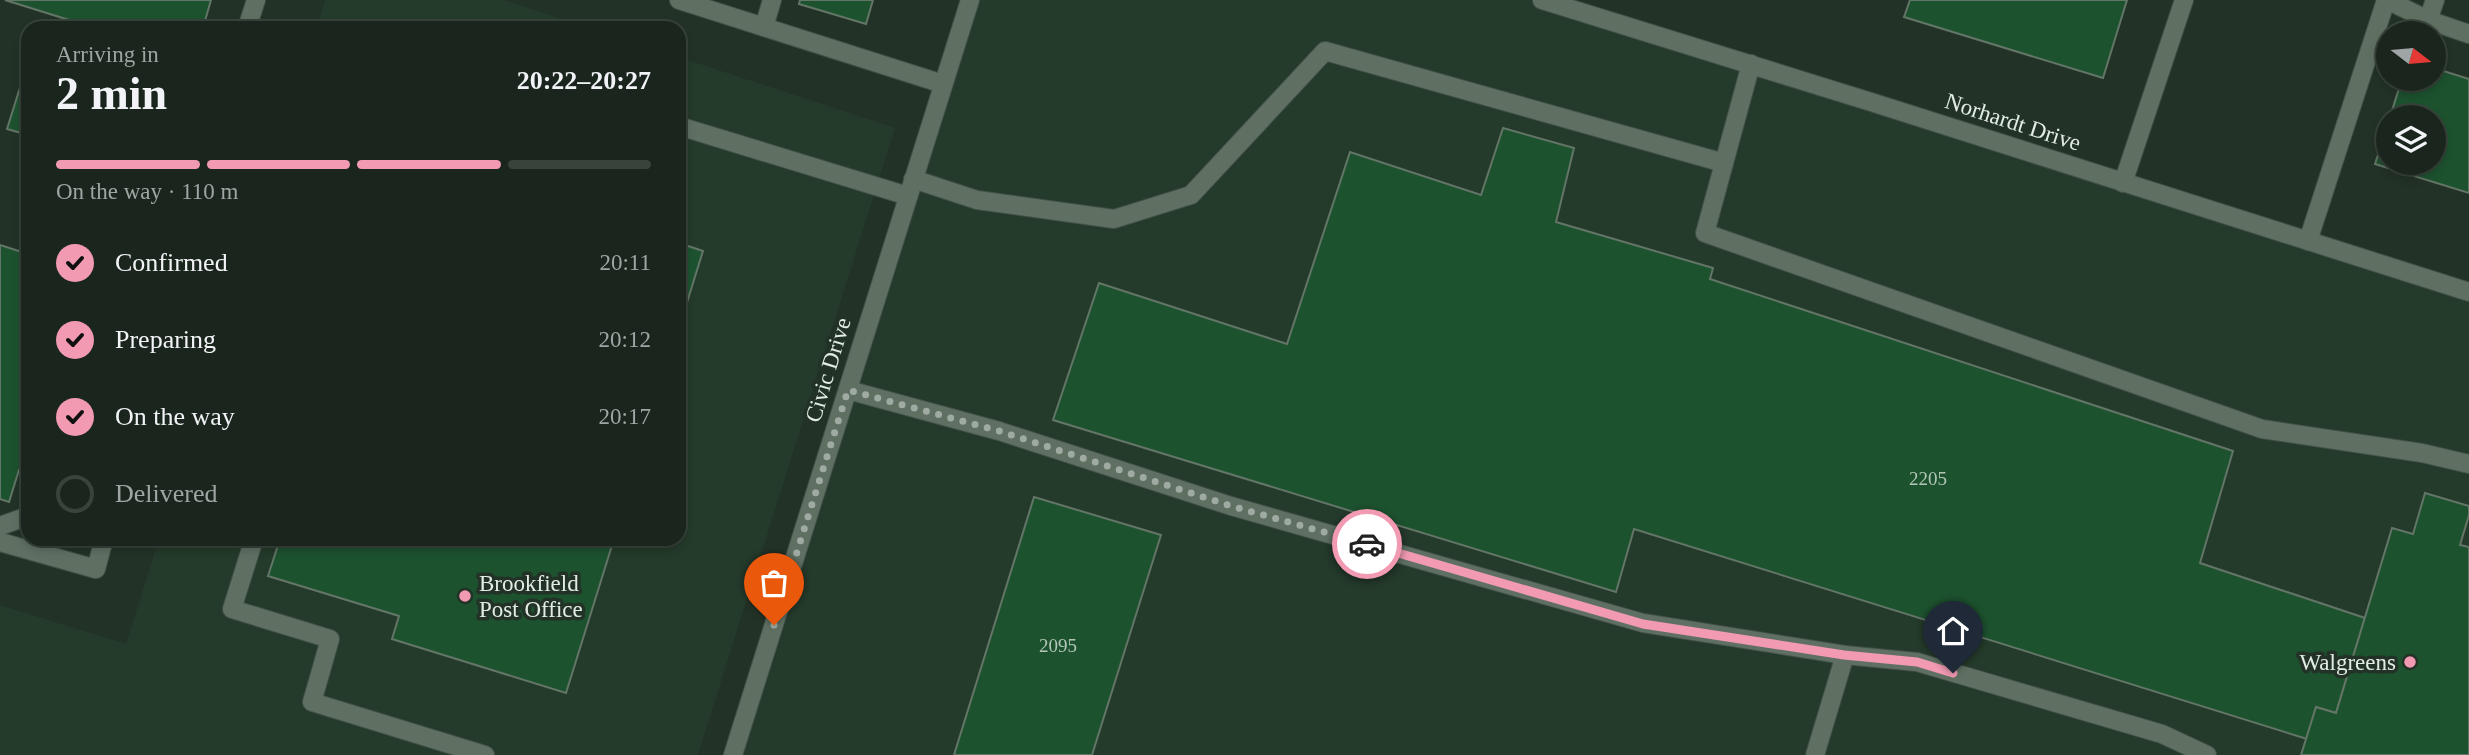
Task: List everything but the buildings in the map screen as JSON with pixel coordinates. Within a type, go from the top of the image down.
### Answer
[{"type":"street","points":[[249,21],[256,0]]},
{"type":"street","points":[[679,0],[943,84]]},
{"type":"street","points":[[764,27],[772,0]]},
{"type":"street","name":"Civic Drive","points":[[733,755],[970,0]]},
{"type":"street","points":[[2123,183],[2184,0]]},
{"type":"street","points":[[2308,241],[2386,0],[2428,20],[2469,34]]},
{"type":"street","points":[[2428,20],[2435,0]]},
{"type":"street","name":"Norhardt Drive","points":[[1547,1],[2469,292]]},
{"type":"street","points":[[686,128],[911,188],[1114,219],[1191,195],[1325,51],[1724,163]]},
{"type":"street","points":[[1751,64],[1705,233],[2262,429],[2422,453],[2469,464]]},
{"type":"street","points":[[848,390],[999,431],[1231,506],[1643,624],[1844,655],[1917,662],[2162,734],[2207,755]]},
{"type":"street","points":[[0,526],[21,518]]},
{"type":"street","points":[[0,542],[96,569],[102,546]]},
{"type":"street","points":[[252,546],[232,609],[330,639],[312,702],[485,755]]},
{"type":"street","points":[[1815,755],[1844,655]]},
{"type":"shaded area","points":[[325,0],[504,0],[568,21],[318,21]]},
{"type":"shaded area","points":[[970,0],[1542,0],[2469,292],[2469,755],[733,755]]},
{"type":"shaded area","points":[[686,59],[895,128],[698,755],[0,755],[0,605],[126,644],[157,546],[686,546]]},
{"type":"way so far","points":[[774,625],[848,390],[999,431],[1231,506],[1367,544]]},
{"type":"place","name":"Brookfield Post Office","points":[[465,596]]},
{"type":"place","name":"Walgreens","points":[[2410,662]]},
{"type":"route","points":[[1367,544],[1643,624],[1844,655],[1917,662],[1953,673]]}]
